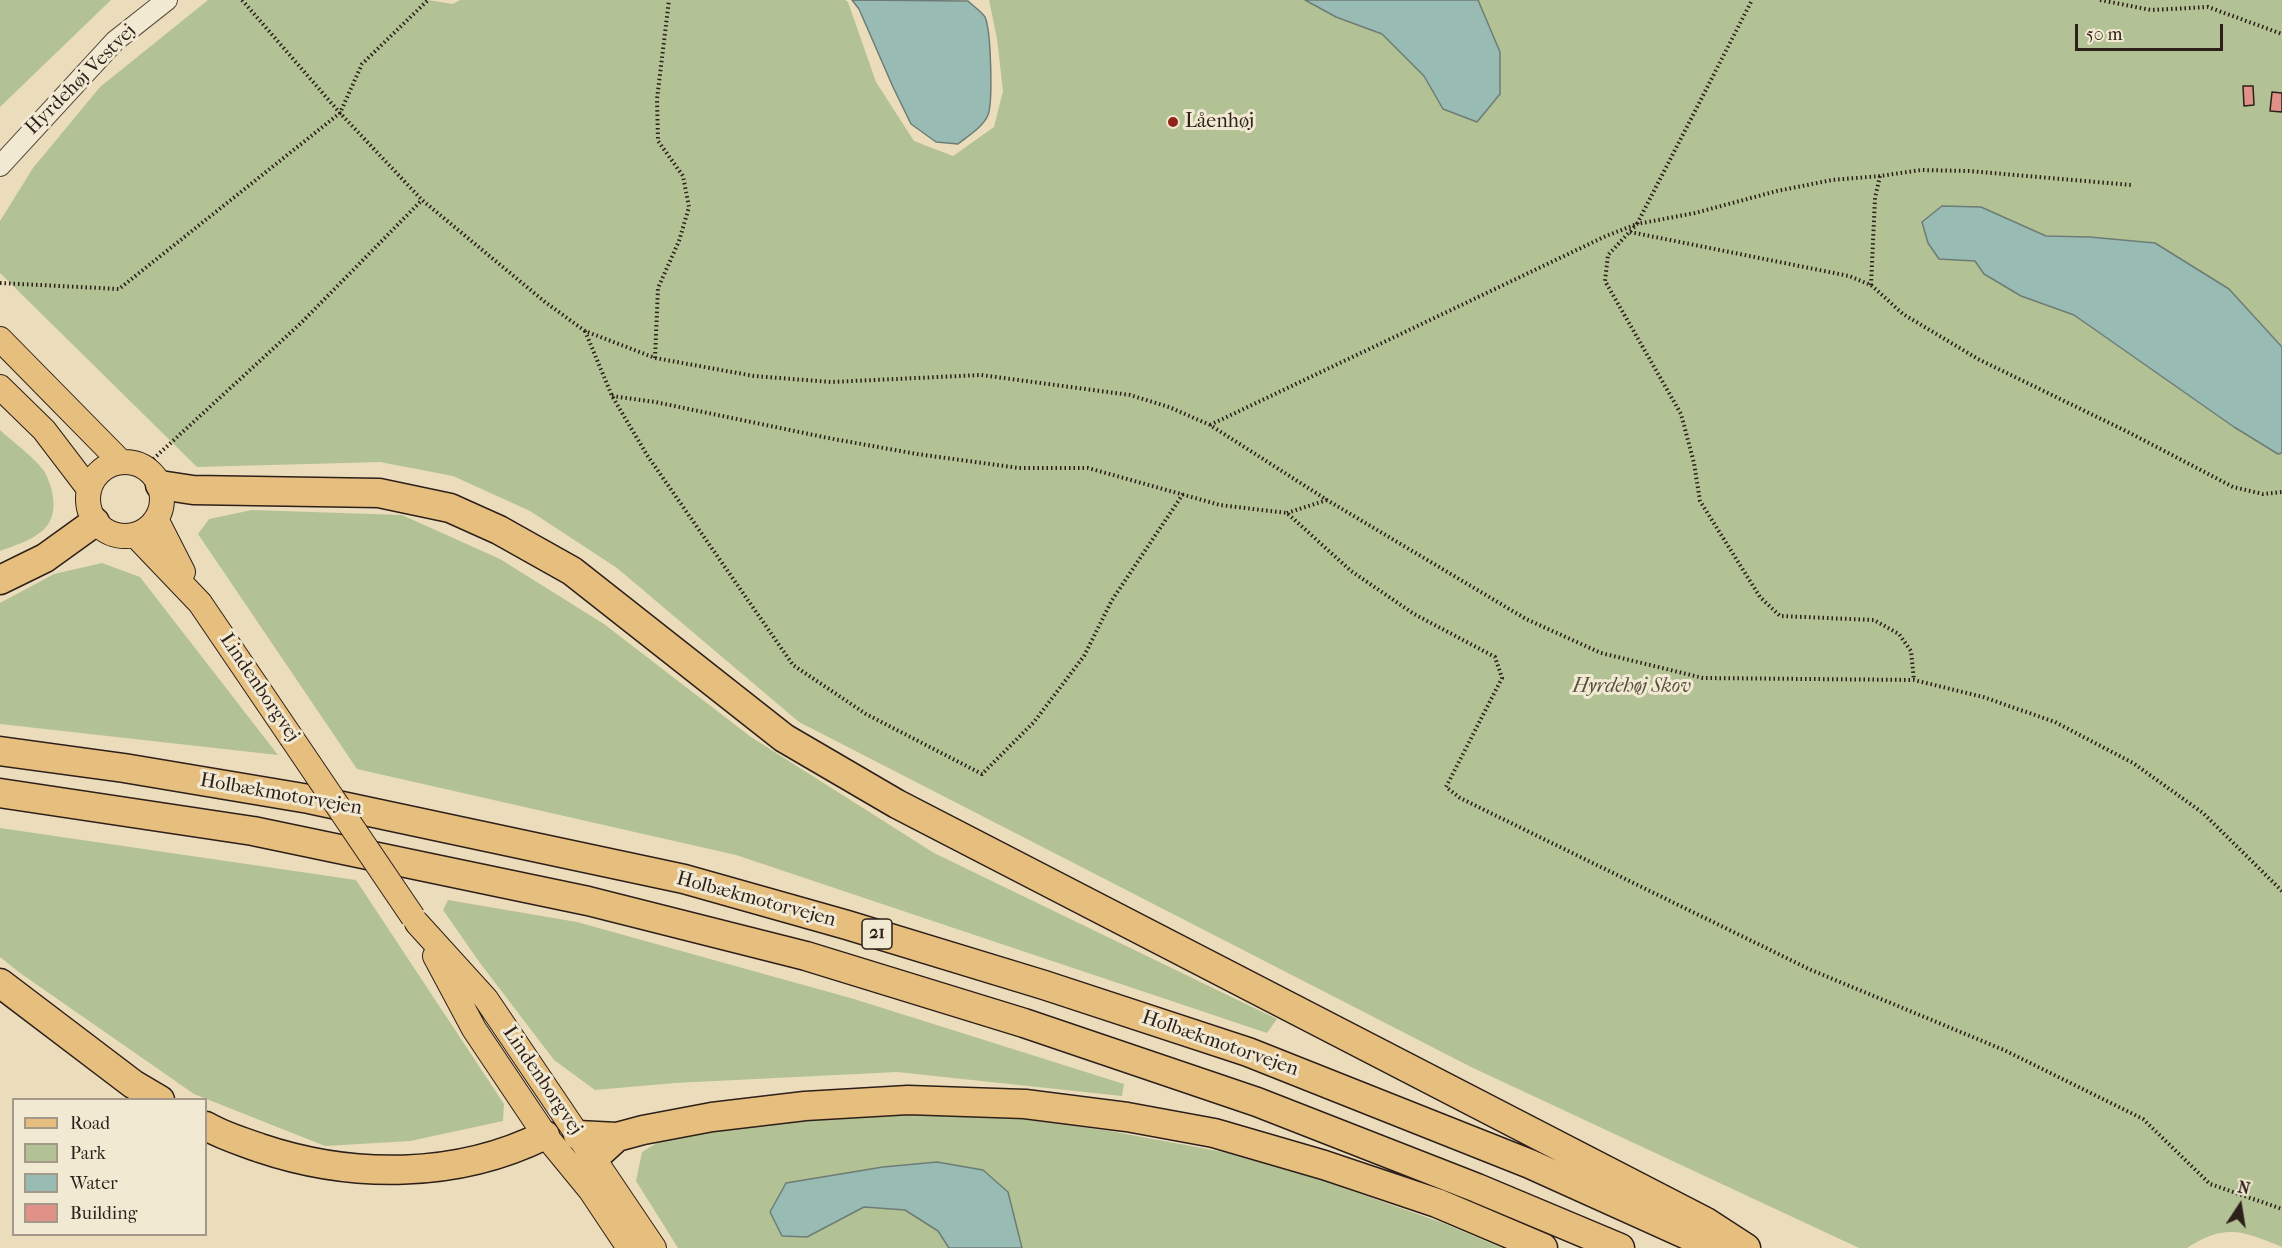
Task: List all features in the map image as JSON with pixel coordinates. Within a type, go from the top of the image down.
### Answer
[{"type":"highway","points":[[152,476],[193,490],[379,493],[450,508],[499,530],[572,571],[783,738],[897,804],[1706,1222],[1746,1248]]},
{"type":"highway","points":[[0,580],[45,558],[95,522]]},
{"type":"highway","name":"Holbækmotorvejen","points":[[0,751],[124,768],[309,798],[684,879],[847,925],[1044,985],[1248,1052],[1530,1164],[1716,1248]]},
{"type":"highway","name":"Holbækmotorvejen","points":[[0,793],[254,831],[588,901],[806,956],[1024,1023],[1257,1102],[1477,1188],[1620,1248]]},
{"type":"highway","points":[[0,983],[133,1084],[157,1098]]},
{"type":"highway","points":[[207,1127],[221,1134],[291,1158],[339,1167],[399,1171],[453,1165],[518,1149],[559,1125],[617,1137],[712,1117],[805,1106],[908,1100],[1025,1104],[1127,1117],[1214,1133],[1324,1165],[1437,1203],[1543,1248]]},
{"type":"highway","points":[[594,1158],[617,1137]]},
{"type":"main road","points":[[0,339],[121,462]]},
{"type":"main road","points":[[0,387],[44,430],[89,489]]},
{"type":"main road","points":[[121,462],[133,462],[152,476],[162,497],[161,508],[156,519],[144,531],[135,535],[113,534],[103,530],[95,522],[88,506],[89,489],[101,470],[121,462]]},
{"type":"main road","name":"Lindenborgvej","points":[[156,519],[200,603],[415,920],[474,1029],[559,1125],[594,1158],[654,1248]]},
{"type":"main road","name":"Lindenborgvej","points":[[135,535],[200,603]]},
{"type":"main road","name":"Lindenborgvej","points":[[415,920],[486,999],[559,1125],[591,1191],[629,1248]]},
{"type":"street","name":"Hyrdehøj Vestvej","points":[[0,166],[10,152],[115,41],[167,0]]},
{"type":"path","points":[[242,0],[340,112],[422,200],[545,302],[585,331],[655,358],[754,376],[831,382],[981,375],[1130,395],[1169,406],[1210,425],[1328,500],[1526,619],[1601,653],[1703,678],[1914,680],[1983,697],[2055,722],[2133,764],[2203,813],[2282,891]]},
{"type":"path","points":[[0,283],[119,289],[340,112],[362,64],[428,0]]},
{"type":"path","points":[[655,358],[658,288],[679,241],[689,207],[683,176],[658,141],[657,99],[669,0]]},
{"type":"path","points":[[1752,0],[1637,224],[1608,255],[1605,281],[1681,414],[1694,463],[1700,501],[1760,597],[1780,616],[1874,620],[1899,634],[1911,651],[1914,680]]},
{"type":"path","points":[[2100,0],[2151,10],[2208,7],[2282,34]]},
{"type":"path","points":[[1210,425],[1606,236],[1637,224],[1695,213],[1777,191],[1832,180],[1921,170],[1969,171],[2131,185]]},
{"type":"path","points":[[1870,285],[1873,272],[1875,198],[1880,176]]},
{"type":"path","points":[[152,476],[422,200]]},
{"type":"path","points":[[1630,232],[1849,276],[1870,285],[1903,314],[1978,359],[2130,433],[2232,487],[2263,494],[2282,492]]},
{"type":"path","points":[[585,331],[612,396],[647,455],[793,665],[866,714],[982,774],[1034,722],[1084,656],[1112,600],[1184,494]]},
{"type":"path","points":[[612,396],[655,402],[918,454],[1019,468],[1088,468],[1220,506],[1287,513],[1328,500]]},
{"type":"path","points":[[1287,513],[1351,571],[1414,614],[1495,657],[1502,678],[1446,787],[1460,798],[1811,970],[2004,1050],[2143,1119],[2210,1184],[2282,1209]]},
{"type":"green space","points":[[0,0],[111,0],[0,107]]},
{"type":"green space","name":"Hyrdehøj Skov","points":[[208,0],[428,0],[453,4],[460,0],[845,0],[848,2],[876,82],[914,141],[953,156],[994,127],[1003,91],[997,39],[989,0],[1305,0],[1336,17],[1382,34],[1424,76],[1443,109],[1477,122],[1500,94],[1500,52],[1478,0],[2282,0],[2282,1247],[2245,1234],[2223,1232],[2200,1240],[2187,1248],[1859,1248],[1471,1067],[799,722],[617,568],[530,511],[453,476],[380,462],[197,467],[0,273],[0,221],[33,168],[100,87]]},
{"type":"green space","points":[[0,430],[44,471],[54,502],[51,518],[42,531],[0,551]]},
{"type":"green space","points":[[252,510],[402,515],[500,559],[604,624],[751,737],[934,853],[1277,1019],[1267,1033],[736,855],[357,769],[198,534],[209,519]]},
{"type":"green space","points":[[102,563],[140,577],[278,755],[0,724],[0,603],[54,574]]},
{"type":"green space","points":[[0,828],[356,880],[504,1104],[503,1121],[410,1141],[325,1146],[194,1094],[0,957]]},
{"type":"green space","points":[[448,900],[577,922],[854,999],[1124,1084],[1122,1096],[897,1072],[675,1083],[595,1090],[554,1060],[443,910]]},
{"type":"green space","points":[[913,1114],[1023,1119],[1110,1131],[1261,1159],[1443,1223],[1502,1248],[678,1248],[636,1181],[642,1152],[667,1137],[748,1123]]},
{"type":"water","points":[[852,0],[968,1],[985,17],[990,50],[990,107],[986,119],[979,127],[958,144],[936,142],[911,124],[859,9]]},
{"type":"water","points":[[1305,0],[1478,0],[1500,52],[1500,94],[1477,122],[1443,109],[1424,76],[1382,34],[1336,17]]},
{"type":"water","points":[[1942,206],[1981,207],[2046,236],[2090,237],[2155,243],[2229,289],[2282,347],[2282,453],[2278,454],[2234,427],[2074,315],[2021,296],[1984,274],[1975,261],[1939,259],[1928,243],[1922,222]]},
{"type":"water","points":[[937,1162],[983,1170],[1008,1192],[1022,1248],[949,1248],[938,1231],[905,1210],[864,1207],[807,1237],[782,1236],[770,1212],[786,1183],[883,1167]]},
{"type":"building","points":[[2243,86],[2253,86],[2254,105],[2244,106]]},
{"type":"building","points":[[2272,92],[2282,93],[2282,112],[2270,111]]},
{"type":"place","name":"Låenhøj","points":[[1173,122]]}]
